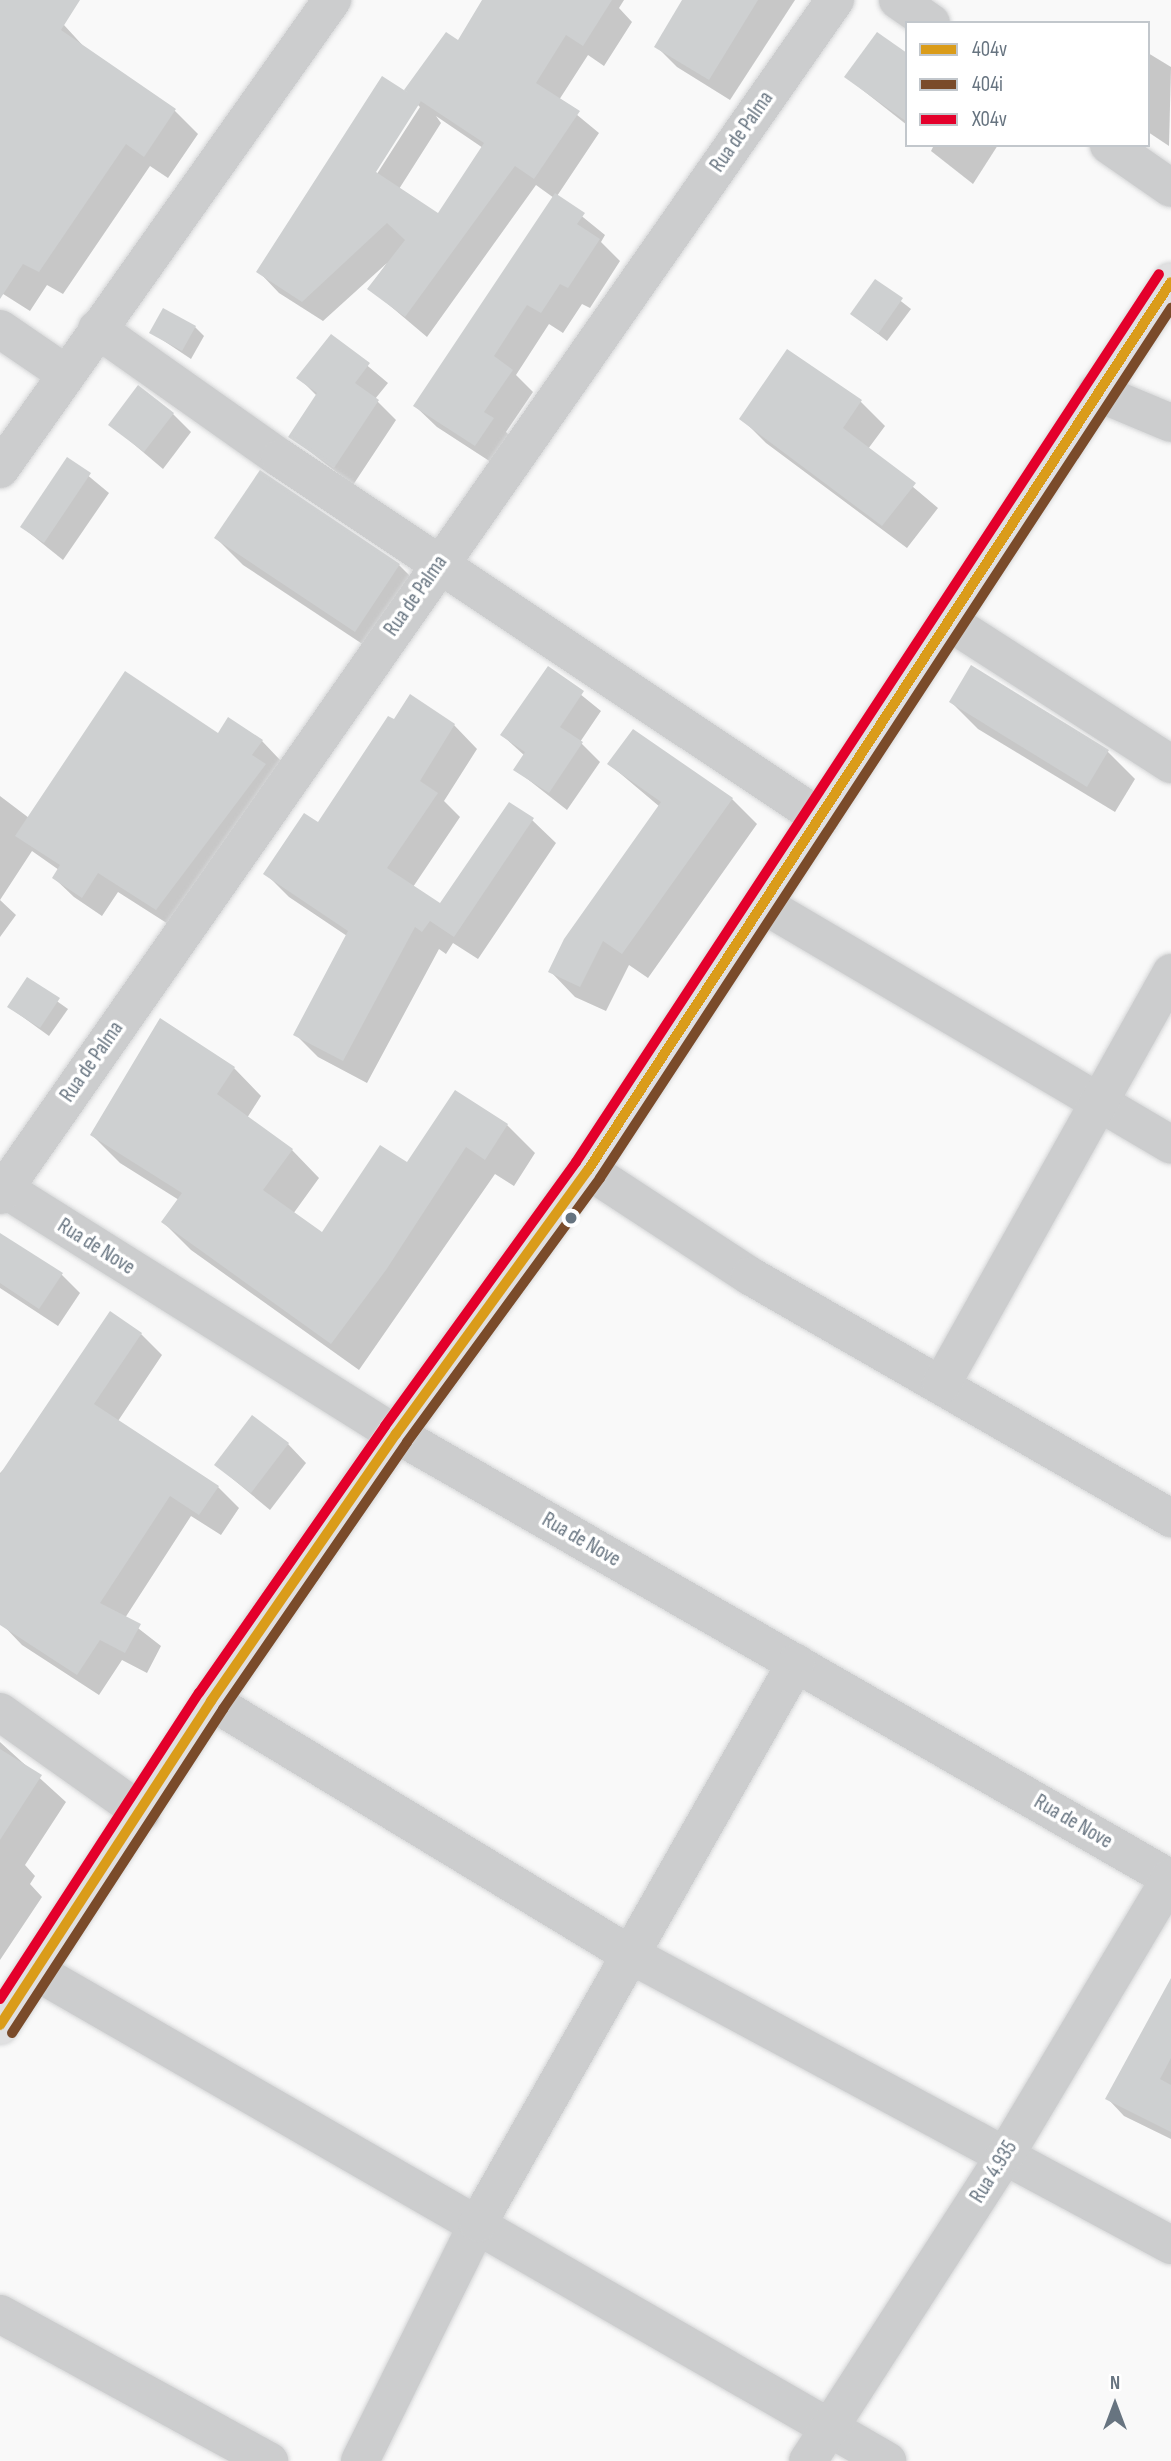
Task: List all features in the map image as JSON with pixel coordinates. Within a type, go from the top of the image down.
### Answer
[{"type":"main road","points":[[0,2025],[211,1701],[396,1434],[588,1170],[1171,282]]},
{"type":"street","points":[[0,469],[332,0]]},
{"type":"street","name":"Rua de Palma","points":[[1,1190],[835,0]]},
{"type":"street","points":[[898,0],[928,21]]},
{"type":"street","points":[[1112,147],[1171,188]]},
{"type":"street","points":[[0,329],[66,374]]},
{"type":"street","points":[[97,329],[438,564],[820,818]]},
{"type":"street","points":[[1097,392],[1171,423]]},
{"type":"street","points":[[948,621],[1171,764]]},
{"type":"street","points":[[764,905],[1097,1104],[1171,1145]]},
{"type":"street","points":[[942,1385],[1171,973]]},
{"type":"street","points":[[588,1170],[750,1276],[1171,1518]]},
{"type":"street","name":"Rua de Nove","points":[[1,1190],[396,1434],[1171,1878]]},
{"type":"street","points":[[360,2461],[478,2223],[796,1663]]},
{"type":"street","points":[[211,1701],[631,1955],[1006,2154],[1171,2245]]},
{"type":"street","points":[[0,1712],[141,1812]]},
{"type":"street","name":"Rua 4.935","points":[[808,2461],[1006,2154],[1171,1878]]},
{"type":"street","points":[[37,1972],[831,2425],[887,2461]]},
{"type":"street","points":[[0,2314],[269,2461]]},
{"type":"building","points":[[0,0],[80,0],[61,30],[176,109],[144,157],[126,144],[39,272],[23,264],[0,299]]},
{"type":"building","points":[[482,0],[612,0],[583,46],[566,35],[536,83],[580,111],[534,179],[515,166],[405,317],[367,289],[405,240],[387,223],[302,302],[256,272],[382,76],[404,90],[446,32],[458,40]],"holes":[[[421,101],[484,143],[438,213],[376,172]]]},
{"type":"building","points":[[682,0],[758,0],[709,80],[654,47]]},
{"type":"building","points":[[877,32],[905,52],[905,121],[844,77]]},
{"type":"building","points":[[555,193],[585,213],[577,224],[600,239],[568,288],[560,284],[541,313],[527,305],[494,356],[513,370],[484,412],[494,418],[475,446],[413,406]]},
{"type":"building","points":[[875,279],[903,298],[878,334],[850,314]]},
{"type":"building","points":[[163,308],[196,326],[182,351],[149,333]]},
{"type":"building","points":[[331,334],[370,363],[355,383],[379,400],[334,468],[288,437],[317,393],[296,378]]},
{"type":"building","points":[[787,349],[862,400],[843,428],[916,483],[882,526],[739,419]]},
{"type":"building","points":[[138,385],[174,413],[144,452],[108,425]]},
{"type":"building","points":[[67,457],[91,473],[44,543],[20,527]]},
{"type":"building","points":[[260,470],[400,564],[355,632],[214,538]]},
{"type":"building","points":[[971,665],[1109,750],[1087,787],[949,702]]},
{"type":"building","points":[[548,666],[584,691],[560,727],[583,742],[549,793],[513,770],[525,752],[500,735]]},
{"type":"building","points":[[125,671],[218,733],[228,717],[263,740],[252,755],[266,764],[156,910],[98,873],[82,898],[52,878],[60,865],[15,836]]},
{"type":"building","points":[[410,694],[455,724],[420,781],[438,793],[387,868],[440,903],[509,802],[534,818],[454,937],[430,921],[422,932],[415,927],[343,1061],[293,1035],[348,931],[263,874],[304,813],[318,822],[388,716],[394,719]]},
{"type":"building","points":[[633,729],[733,798],[622,954],[603,941],[580,987],[548,972],[564,939],[661,802],[607,764]]},
{"type":"building","points":[[27,977],[60,998],[40,1028],[7,1007]]},
{"type":"building","points":[[160,1018],[235,1067],[217,1094],[293,1149],[263,1190],[322,1232],[380,1145],[407,1162],[455,1090],[508,1124],[485,1160],[466,1147],[386,1270],[331,1344],[161,1222],[182,1193],[90,1135]]},
{"type":"building","points":[[0,1233],[63,1273],[39,1309],[0,1283]]},
{"type":"building","points":[[110,1311],[142,1333],[94,1404],[219,1486],[199,1515],[170,1496],[100,1603],[141,1624],[125,1653],[100,1640],[77,1675],[0,1625],[0,1474]]},
{"type":"building","points":[[252,1415],[289,1443],[251,1493],[214,1465]]},
{"type":"building","points":[[0,1749],[42,1775],[0,1840]]},
{"type":"building","points":[[1171,1978],[1171,2058],[1160,2079],[1171,2085],[1171,2132],[1105,2099]]},
{"type":"transit line","name":"X04v","points":[[0,1999],[199,1693],[385,1426],[576,1162],[1159,274]]},
{"type":"transit line","name":"404v","points":[[0,2025],[211,1701],[396,1434],[588,1170],[1171,282]]},
{"type":"transit line","name":"404i","points":[[12,2033],[223,1709],[407,1442],[600,1178],[1171,308]]}]
